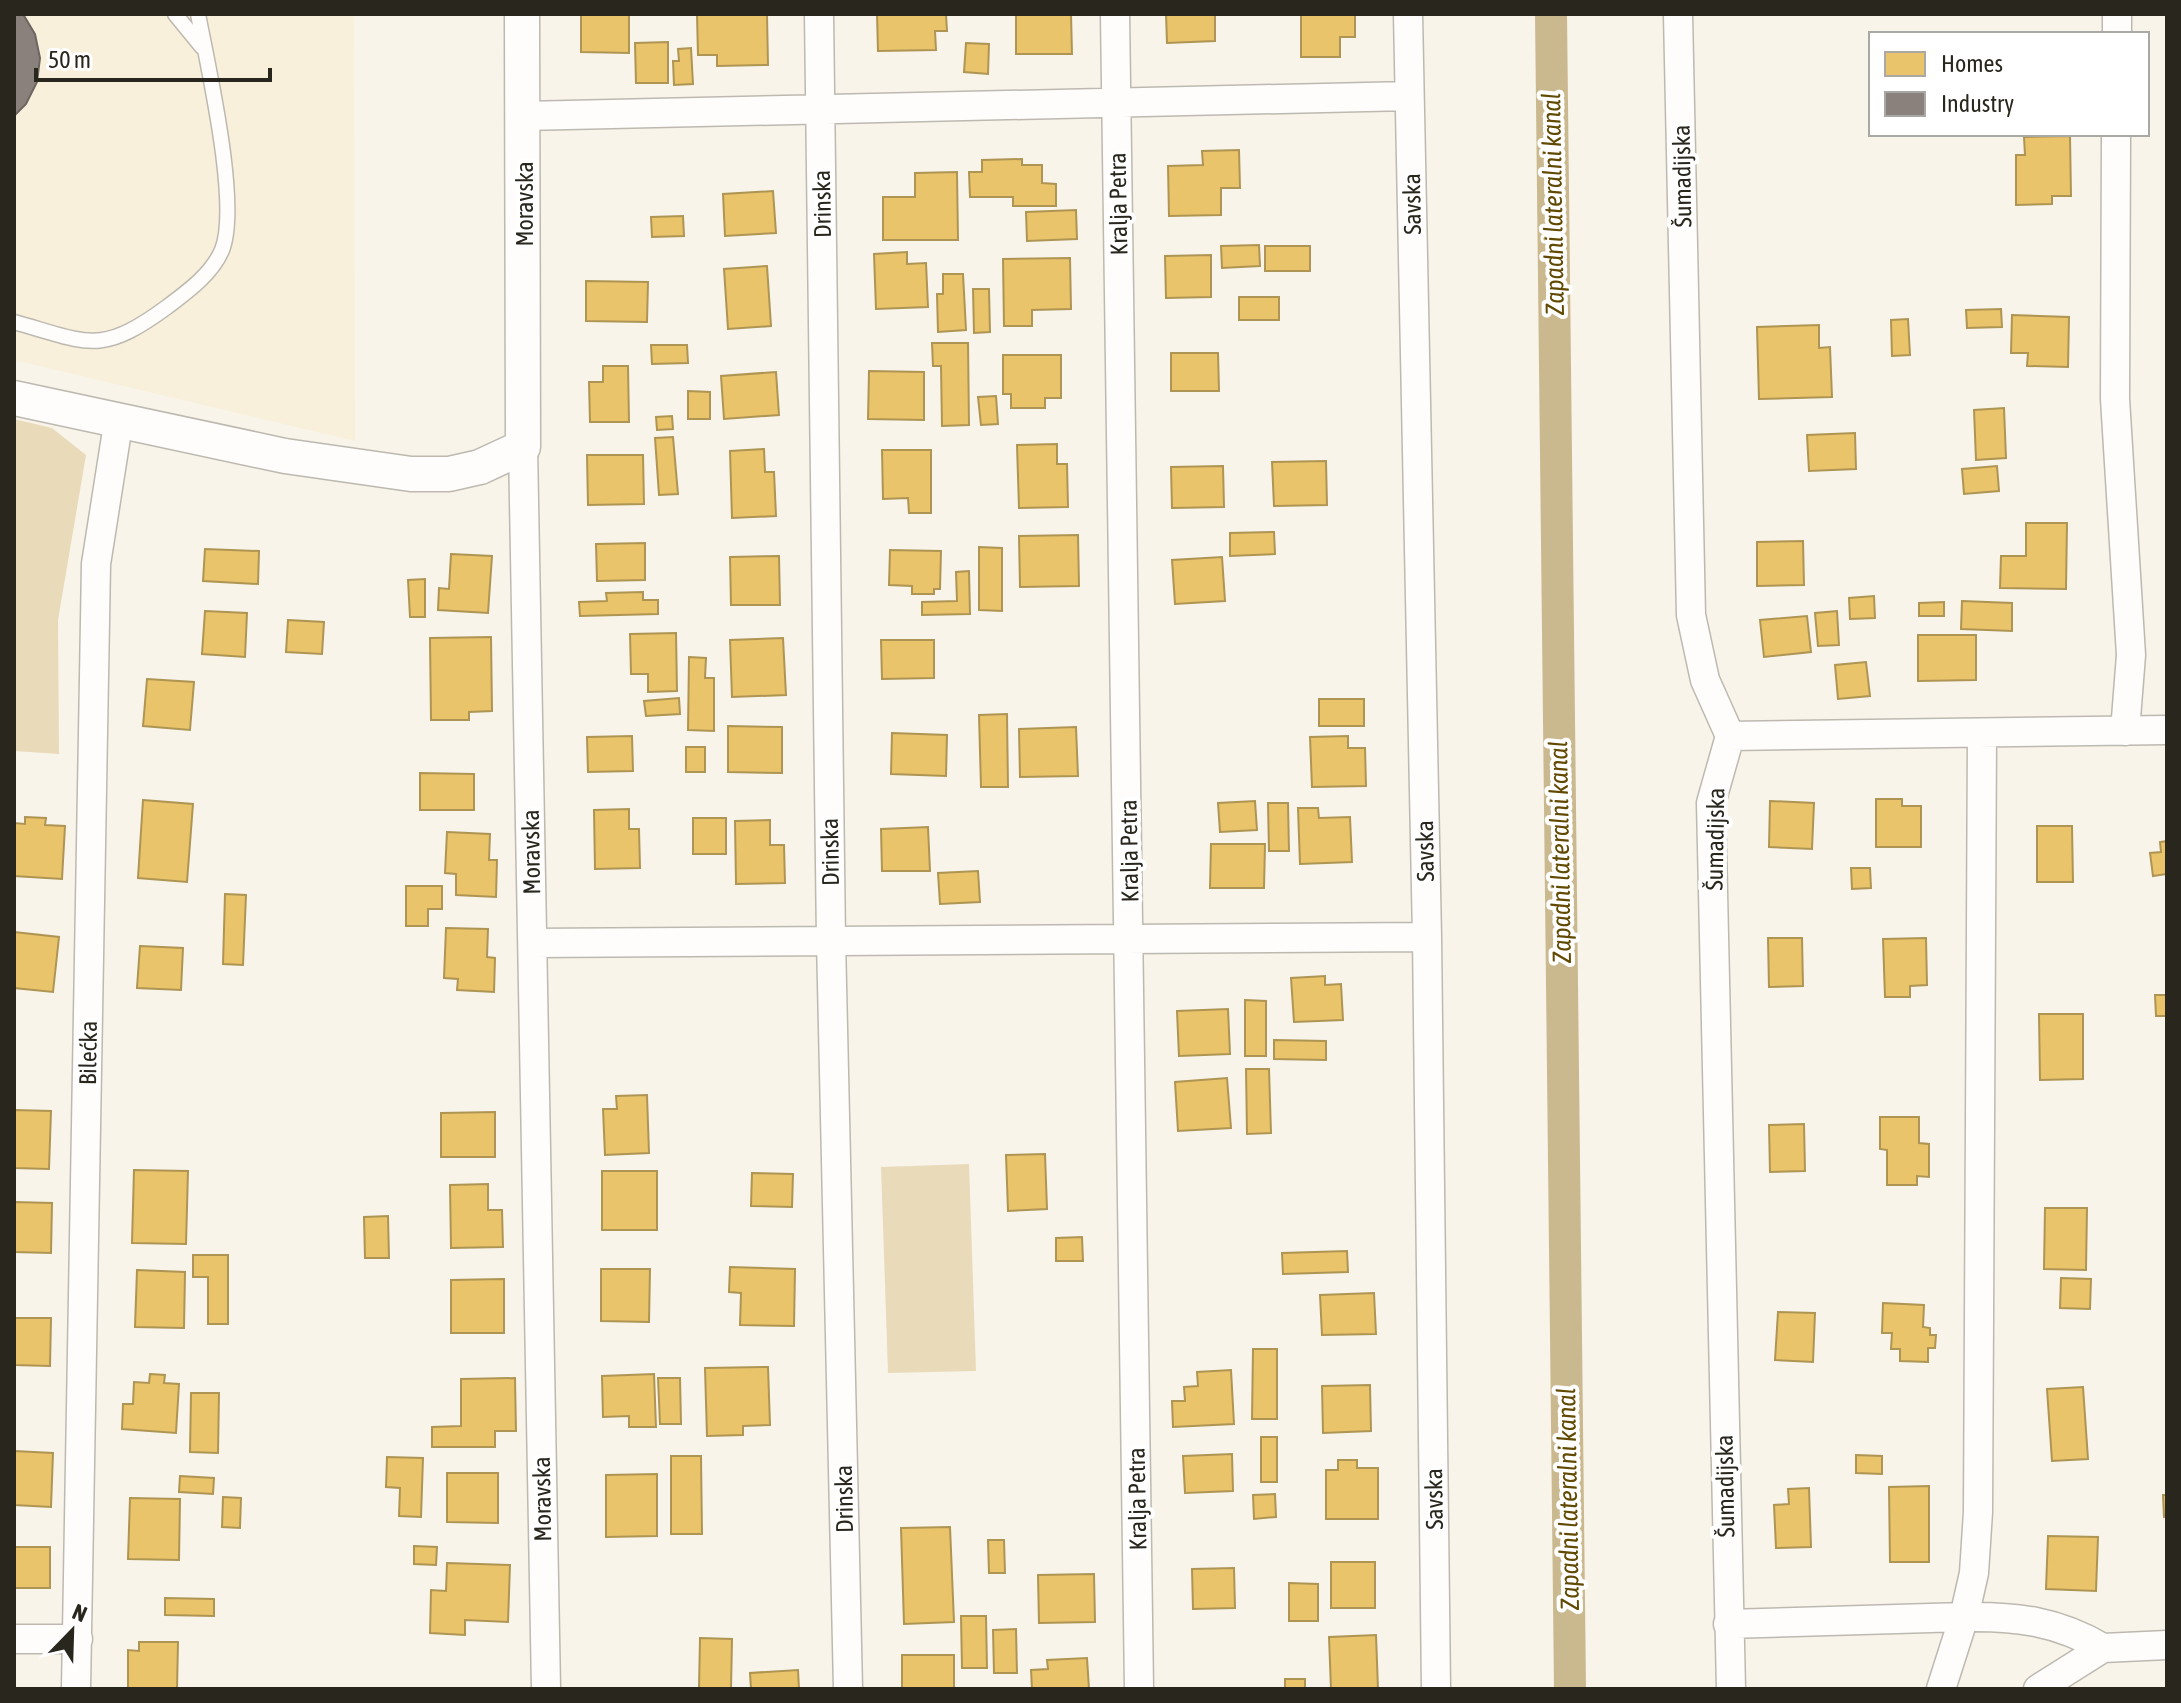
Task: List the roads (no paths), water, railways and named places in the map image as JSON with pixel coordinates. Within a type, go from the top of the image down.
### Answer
[{"type":"street","name":"Moravska","points":[[522,14],[523,447],[546,1689]]},
{"type":"street","name":"Drinska","points":[[819,14],[831,940],[848,1689]]},
{"type":"street","name":"Kralja Petra","points":[[1115,14],[1139,1689]]},
{"type":"street","name":"Savska","points":[[1408,14],[1427,937],[1436,1689]]},
{"type":"street","name":"Šumadijska","points":[[1678,14],[1691,615],[1705,680],[1730,736],[1711,803],[1731,1689]]},
{"type":"street","points":[[524,116],[1409,96]]},
{"type":"street","points":[[2116,136],[2115,399],[2131,655],[2125,731]]},
{"type":"street","points":[[14,398],[119,418],[285,456],[411,474],[449,474],[480,467],[523,447]]},
{"type":"street","name":"Bilećka","points":[[76,1689],[96,564],[119,418]]},
{"type":"street","points":[[1730,736],[2167,730]]},
{"type":"street","points":[[1941,1689],[1964,1617],[1974,1573],[1978,1512],[1982,733]]},
{"type":"street","points":[[533,943],[1427,937]]},
{"type":"street","points":[[1728,1624],[2003,1616],[2071,1630],[2103,1648]]},
{"type":"street","points":[[14,1639],[78,1639]]},
{"type":"street","points":[[2038,1689],[2103,1648],[2167,1645]]},
{"type":"lane","points":[[175,14],[205,50]]},
{"type":"lane","points":[[14,322],[94,344],[136,329],[196,286],[222,251],[230,212],[198,14]]},
{"type":"waterway","name":"Zapadni lateralni kanal","points":[[1551,14],[1570,1689]]}]
